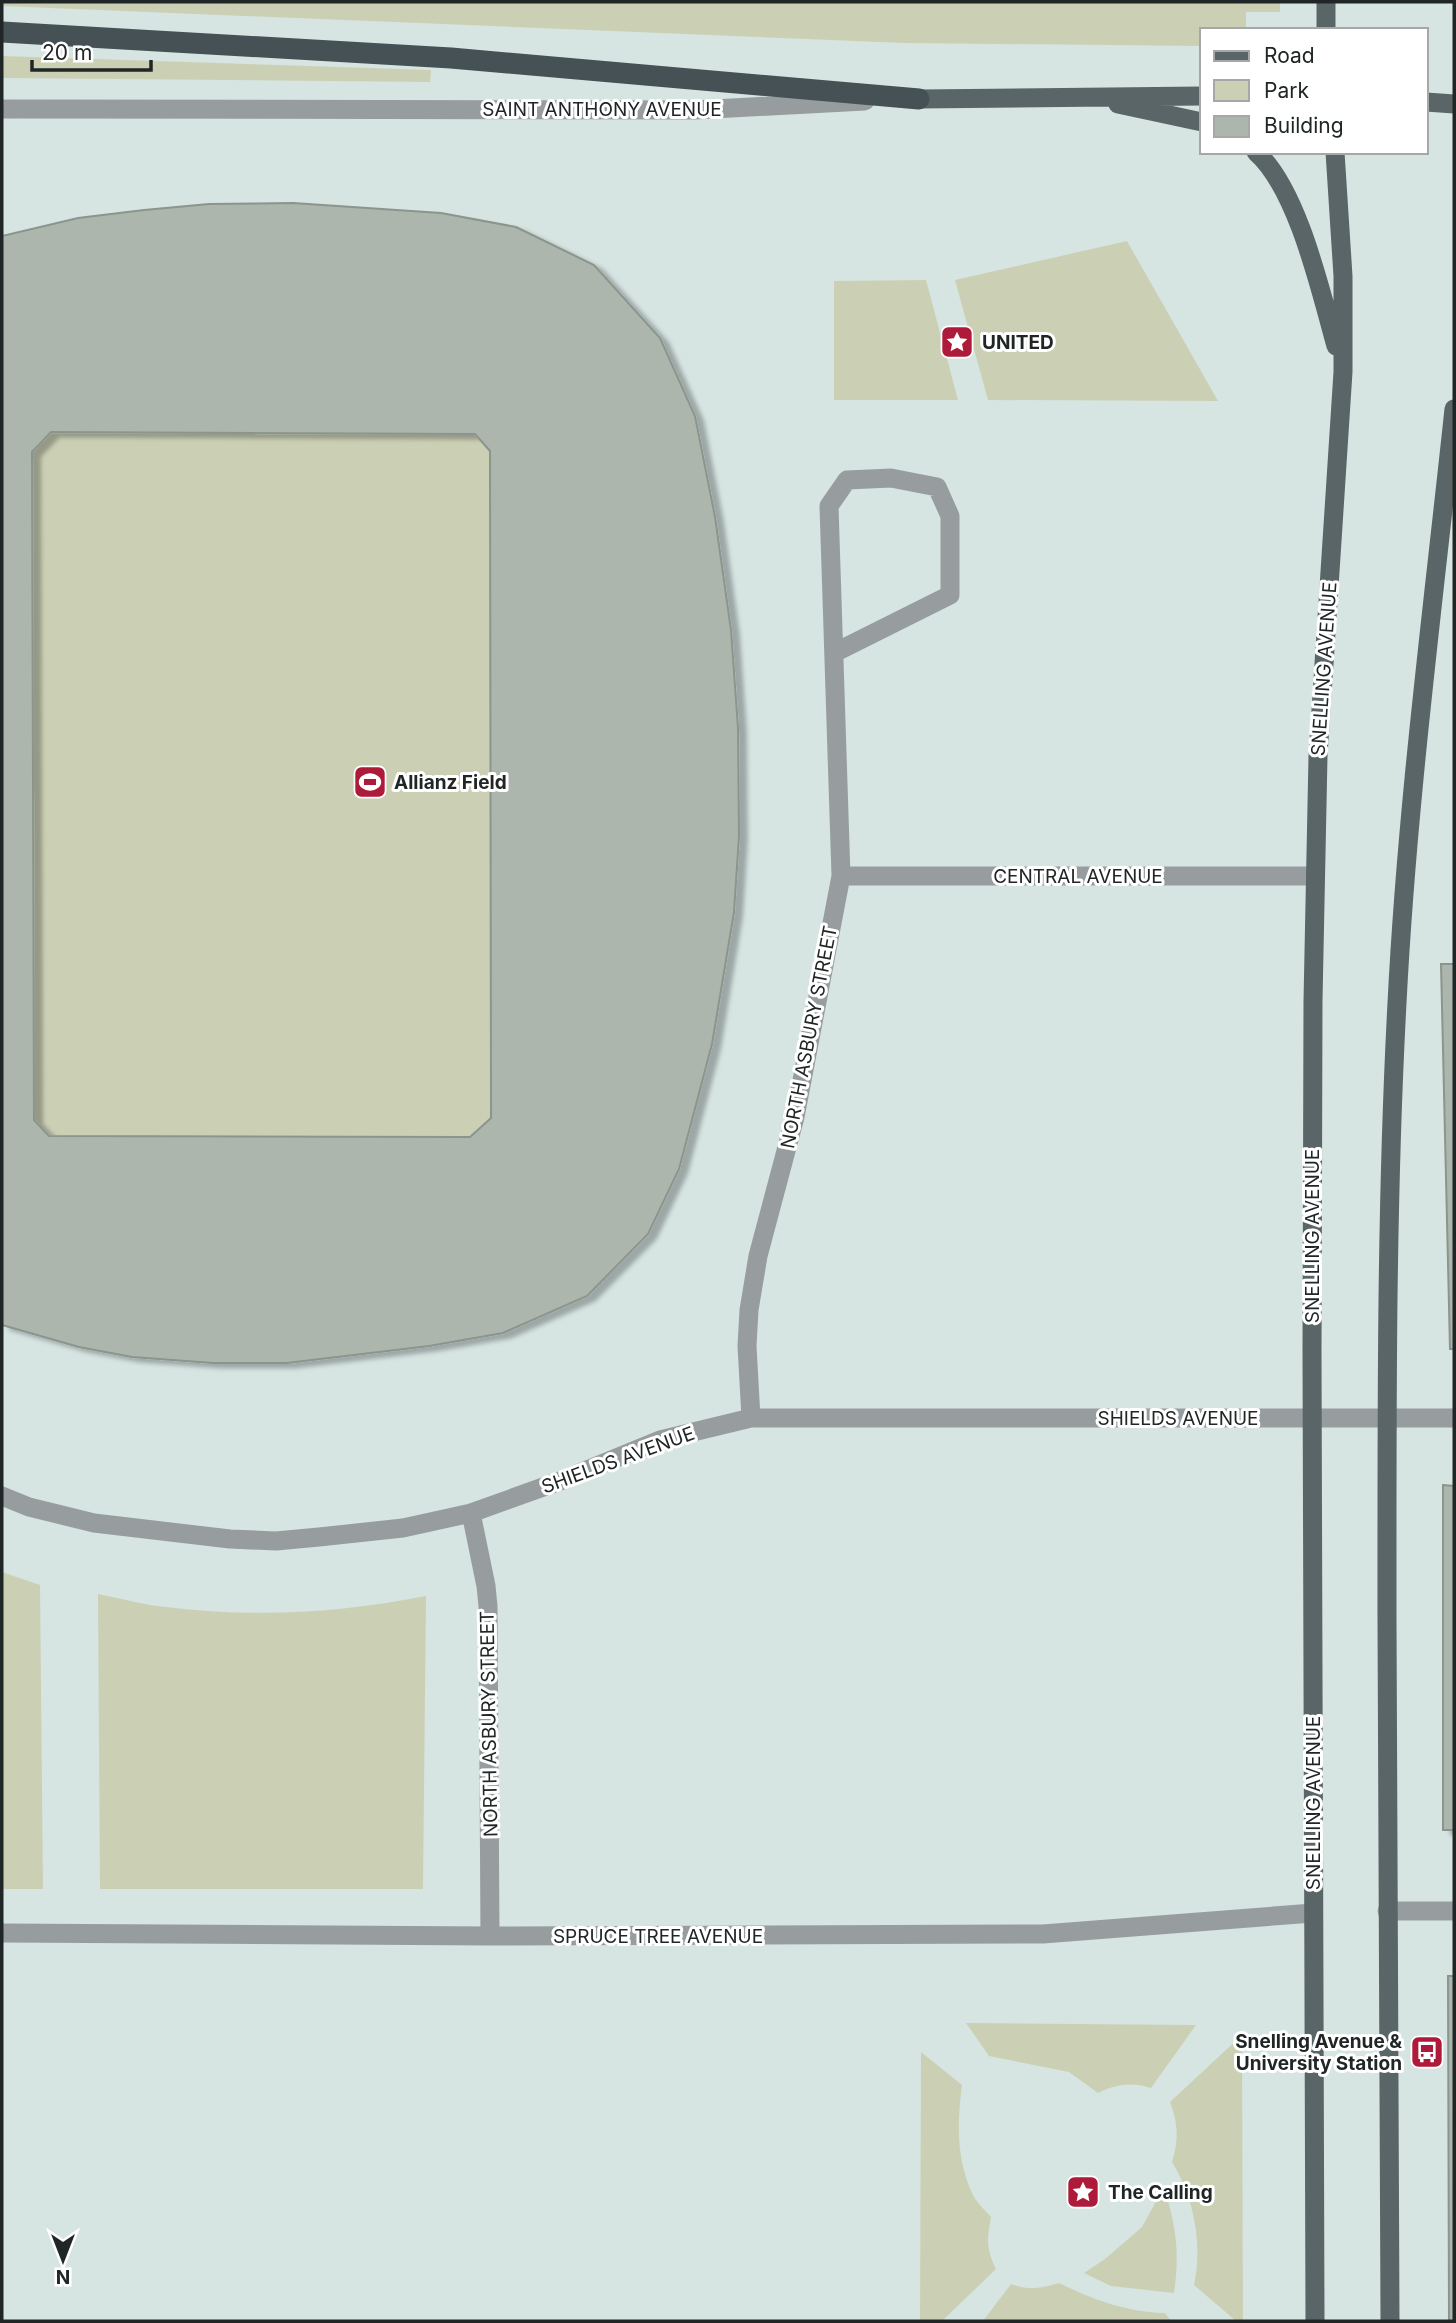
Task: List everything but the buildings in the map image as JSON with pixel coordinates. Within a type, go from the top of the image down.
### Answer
[{"type":"highway","points":[[2,32],[451,58],[919,99]]},
{"type":"main road","points":[[1326,2],[1326,28]]},
{"type":"main road","points":[[1079,96],[1200,122]]},
{"type":"main road","name":"SAINT ANTHONY AVENUE","points":[[919,99],[1200,96]]},
{"type":"main road","points":[[1428,102],[1454,104]]},
{"type":"main road","points":[[1258,154],[1284,191],[1310,251],[1343,372]]},
{"type":"main road","name":"SNELLING AVENUE","points":[[1315,2321],[1315,876],[1318,756],[1343,372],[1343,276],[1335,154]]},
{"type":"main road","points":[[1390,2321],[1386,1418],[1392,1130],[1401,927],[1415,765],[1454,409]]},
{"type":"street","name":"SAINT ANTHONY AVENUE","points":[[2,109],[695,110],[919,99]]},
{"type":"street","name":"NORTH ASBURY STREET","points":[[751,1418],[747,1346],[753,1283],[795,1117],[841,876],[829,506],[847,480],[891,478],[937,486],[950,516],[950,595],[834,653]]},
{"type":"street","name":"CENTRAL AVENUE","points":[[841,876],[1315,876]]},
{"type":"street","name":"SHIELDS AVENUE","points":[[2,1496],[29,1507],[94,1523],[230,1539],[276,1541],[403,1528],[471,1513],[560,1481],[660,1440],[751,1418],[1454,1418]]},
{"type":"street","name":"NORTH ASBURY STREET","points":[[471,1513],[488,1606],[490,1937]]},
{"type":"street","points":[[1387,1911],[1454,1911]]},
{"type":"street","name":"SPRUCE TREE AVENUE","points":[[2,1933],[490,1937],[1043,1934],[1313,1913]]},
{"type":"green space","points":[[2,2],[1280,2],[1280,12],[1246,12],[1246,28],[1200,28],[1200,46],[905,43],[2,6]]},
{"type":"green space","points":[[2,56],[431,70],[430,82],[2,78]]},
{"type":"green space","name":"Allianz Field","points":[[293,203],[441,213],[516,227],[594,265],[660,338],[695,416],[715,517],[731,630],[738,728],[739,836],[734,912],[712,1044],[679,1169],[587,1296],[503,1333],[429,1346],[287,1363],[213,1363],[132,1357],[79,1347],[2,1325],[2,236],[78,218],[209,204]]},
{"type":"green space","points":[[1127,241],[1218,401],[988,400],[955,280]]},
{"type":"green space","points":[[926,280],[958,400],[834,400],[834,281]]},
{"type":"green space","points":[[2,1572],[40,1585],[43,1889],[2,1889]]},
{"type":"green space","points":[[98,1594],[157,1606],[264,1613],[329,1610],[426,1596],[423,1889],[100,1889]]},
{"type":"green space","points":[[966,2023],[1196,2025],[1151,2088],[1124,2085],[1098,2093],[1069,2072],[989,2056]]},
{"type":"green space","points":[[1242,2035],[1243,2321],[1236,2321],[1194,2285],[1197,2269],[1195,2222],[1186,2191],[1172,2162],[1177,2132],[1170,2102]]},
{"type":"green space","points":[[921,2052],[962,2085],[959,2127],[963,2168],[973,2195],[991,2217],[988,2244],[996,2269],[942,2321],[920,2321]]},
{"type":"green space","points":[[1164,2187],[1176,2239],[1174,2293],[1111,2286],[1084,2273],[1142,2227]]},
{"type":"green space","points":[[1059,2283],[1110,2304],[1165,2313],[1171,2321],[983,2321],[1011,2284],[1035,2288]]},
{"type":"place","name":"UNITED","points":[[957,342]]},
{"type":"place","name":"Allianz Field","points":[[370,782]]},
{"type":"place","name":"Snelling Avenue & University Station","points":[[1427,2052]]},
{"type":"place","name":"The Calling","points":[[1083,2192]]}]
